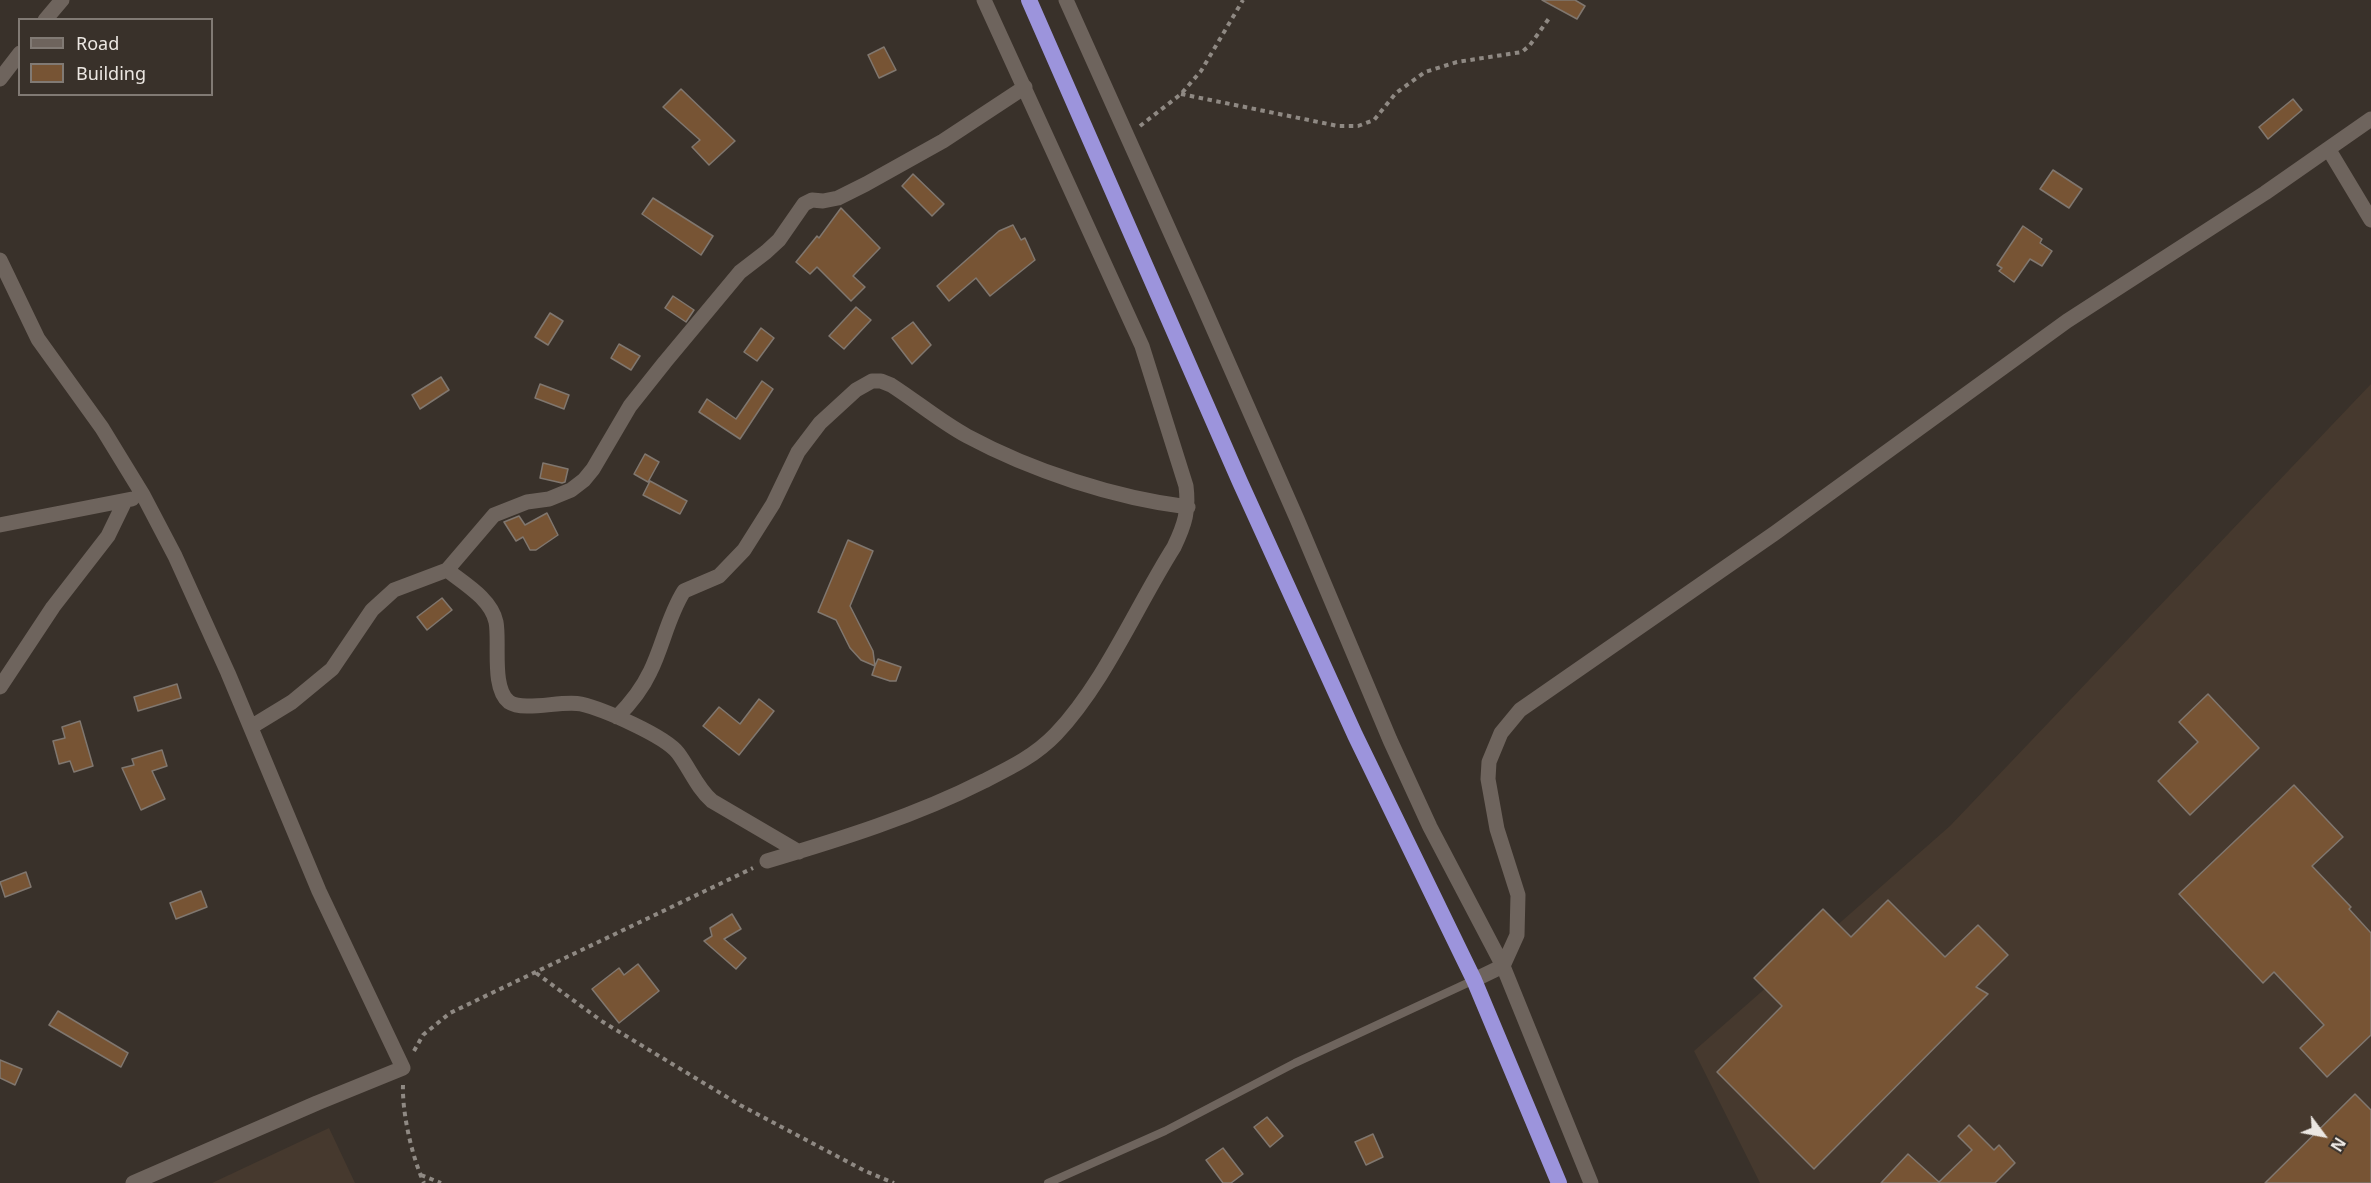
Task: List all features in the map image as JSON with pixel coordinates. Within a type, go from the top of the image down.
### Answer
[{"type":"highway","points":[[1029,0],[1240,482],[1350,725],[1474,980],[1559,1183]]},
{"type":"street","points":[[47,18],[62,0]]},
{"type":"street","points":[[767,861],[898,819],[950,799],[1037,752],[1056,734],[1096,681],[1183,528],[1188,507],[1186,486],[1142,346],[984,0]]},
{"type":"street","points":[[1066,0],[1287,498],[1390,740],[1430,827],[1503,966],[1534,1048],[1591,1183]]},
{"type":"street","points":[[0,79],[18,56]]},
{"type":"street","points":[[251,727],[292,702],[332,669],[372,610],[394,590],[447,570],[494,515],[527,502],[549,499],[571,490],[584,480],[593,469],[630,406],[665,362],[740,272],[779,240],[804,204],[812,200],[824,201],[838,198],[866,184],[943,141],[1025,87]]},
{"type":"street","points":[[1474,980],[1503,966],[1517,934],[1518,895],[1497,829],[1488,779],[1489,762],[1502,733],[1520,710],[1775,533],[2067,321],[2329,150],[2371,120]]},
{"type":"street","points":[[2329,150],[2371,220]]},
{"type":"street","points":[[0,260],[38,339],[102,428],[143,495],[175,556],[251,727],[319,891],[403,1068],[133,1183]]},
{"type":"street","points":[[617,717],[650,672],[671,615],[684,591],[719,576],[737,558],[773,504],[798,452],[820,423],[855,390],[872,381],[881,381],[891,385],[965,435],[1010,457],[1117,493],[1188,507]]},
{"type":"street","points":[[0,525],[125,501],[143,495]]},
{"type":"street","points":[[0,687],[53,608],[108,536],[125,501]]},
{"type":"street","points":[[447,570],[486,603],[496,622],[499,676],[504,695],[509,701],[519,706],[563,702],[580,704],[617,717],[656,737],[677,751],[712,801],[799,852]]},
{"type":"lane","points":[[1048,1183],[1165,1131],[1295,1064],[1474,980]]},
{"type":"path","points":[[1127,136],[1181,94],[1201,71],[1244,0]]},
{"type":"path","points":[[1181,94],[1338,126],[1358,126],[1374,120],[1396,93],[1425,72],[1457,62],[1522,52],[1530,45],[1550,16]]},
{"type":"path","points":[[424,1183],[420,1175],[402,1100],[403,1068],[423,1035],[450,1013],[767,861]]},
{"type":"path","points":[[536,973],[603,1022],[740,1105],[865,1171],[894,1183]]},
{"type":"path","points":[[420,1175],[441,1183]]},
{"type":"shaded area","points":[[2371,384],[2371,1183],[1760,1183],[1694,1051],[1950,826]]},
{"type":"shaded area","points":[[329,1128],[355,1183],[212,1183]]},
{"type":"building","points":[[1542,0],[1575,0],[1585,6],[1577,19]]},
{"type":"building","points":[[884,47],[896,70],[879,78],[868,55]]},
{"type":"building","points":[[681,89],[735,141],[709,165],[692,147],[700,140],[663,107]]},
{"type":"building","points":[[2293,99],[2302,110],[2268,139],[2259,127]]},
{"type":"building","points":[[2053,170],[2082,189],[2069,208],[2040,189]]},
{"type":"building","points":[[913,174],[944,204],[932,216],[902,186]]},
{"type":"building","points":[[653,198],[713,236],[701,255],[642,214]]},
{"type":"building","points":[[841,208],[880,248],[853,276],[865,287],[851,301],[817,267],[810,274],[796,262],[817,236],[819,238]]},
{"type":"building","points":[[1013,225],[1021,240],[1025,238],[1035,260],[990,296],[976,278],[949,301],[937,286],[999,231]]},
{"type":"building","points":[[2023,226],[2042,239],[2040,243],[2052,251],[2042,266],[2030,259],[2014,282],[1999,271],[2002,268],[1997,265]]},
{"type":"building","points":[[673,296],[694,310],[686,322],[665,308]]},
{"type":"building","points":[[856,307],[871,320],[844,349],[829,336]]},
{"type":"building","points":[[550,313],[563,321],[548,345],[535,337]]},
{"type":"building","points":[[913,322],[931,345],[912,364],[892,338]]},
{"type":"building","points":[[761,328],[774,338],[757,361],[744,352]]},
{"type":"building","points":[[619,344],[640,356],[631,370],[611,358]]},
{"type":"building","points":[[441,377],[449,390],[420,409],[412,395]]},
{"type":"building","points":[[762,381],[773,389],[740,439],[699,412],[707,399],[736,419]]},
{"type":"building","points":[[540,384],[569,395],[564,409],[535,398]]},
{"type":"building","points":[[645,454],[659,462],[648,482],[634,474]]},
{"type":"building","points":[[543,463],[568,469],[565,482],[540,478]]},
{"type":"building","points":[[650,481],[687,501],[680,514],[643,495]]},
{"type":"building","points":[[547,513],[558,535],[536,550],[530,550],[523,537],[516,541],[504,522],[519,516],[525,525]]},
{"type":"building","points":[[848,540],[873,551],[850,606],[873,651],[875,666],[861,660],[850,648],[836,620],[818,612]]},
{"type":"building","points":[[442,598],[452,610],[427,630],[417,617]]},
{"type":"building","points":[[878,659],[901,667],[896,681],[872,675]]},
{"type":"building","points":[[177,684],[181,698],[138,711],[134,697]]},
{"type":"building","points":[[2208,694],[2259,748],[2190,815],[2158,781],[2198,742],[2179,722]]},
{"type":"building","points":[[759,699],[774,711],[739,755],[703,726],[719,707],[740,724]]},
{"type":"building","points":[[80,721],[93,766],[74,772],[70,761],[59,764],[53,741],[65,738],[62,727]]},
{"type":"building","points":[[162,750],[167,766],[152,771],[165,799],[141,810],[122,768],[134,765],[132,759]]},
{"type":"building","points":[[2294,785],[2343,837],[2312,866],[2351,907],[2349,909],[2371,933],[2371,1035],[2327,1077],[2300,1048],[2324,1025],[2274,972],[2263,983],[2179,894]]},
{"type":"building","points":[[26,872],[31,887],[5,897],[0,882]]},
{"type":"building","points":[[201,891],[207,907],[176,919],[170,903]]},
{"type":"building","points":[[1888,900],[1945,957],[1978,925],[2008,955],[1976,987],[1988,994],[1814,1169],[1717,1072],[1782,1006],[1754,978],[1823,909],[1851,937]]},
{"type":"building","points":[[732,914],[741,929],[724,939],[746,958],[736,969],[704,941],[712,936],[710,928]]},
{"type":"building","points":[[638,964],[659,991],[619,1023],[592,989],[619,968],[624,975]]},
{"type":"building","points":[[58,1011],[128,1053],[121,1067],[49,1025]]},
{"type":"building","points":[[0,1060],[22,1069],[15,1085],[0,1078]]},
{"type":"building","points":[[2355,1094],[2371,1110],[2371,1183],[2265,1183]]},
{"type":"building","points":[[1267,1117],[1283,1136],[1270,1147],[1254,1127]]},
{"type":"building","points":[[1969,1125],[1994,1150],[1999,1145],[2015,1163],[1995,1183],[1881,1183],[1908,1154],[1939,1182],[1972,1150],[1958,1136]]},
{"type":"building","points":[[1373,1134],[1383,1157],[1366,1165],[1355,1142]]},
{"type":"building","points":[[1223,1148],[1243,1174],[1231,1183],[1223,1183],[1206,1160]]}]
